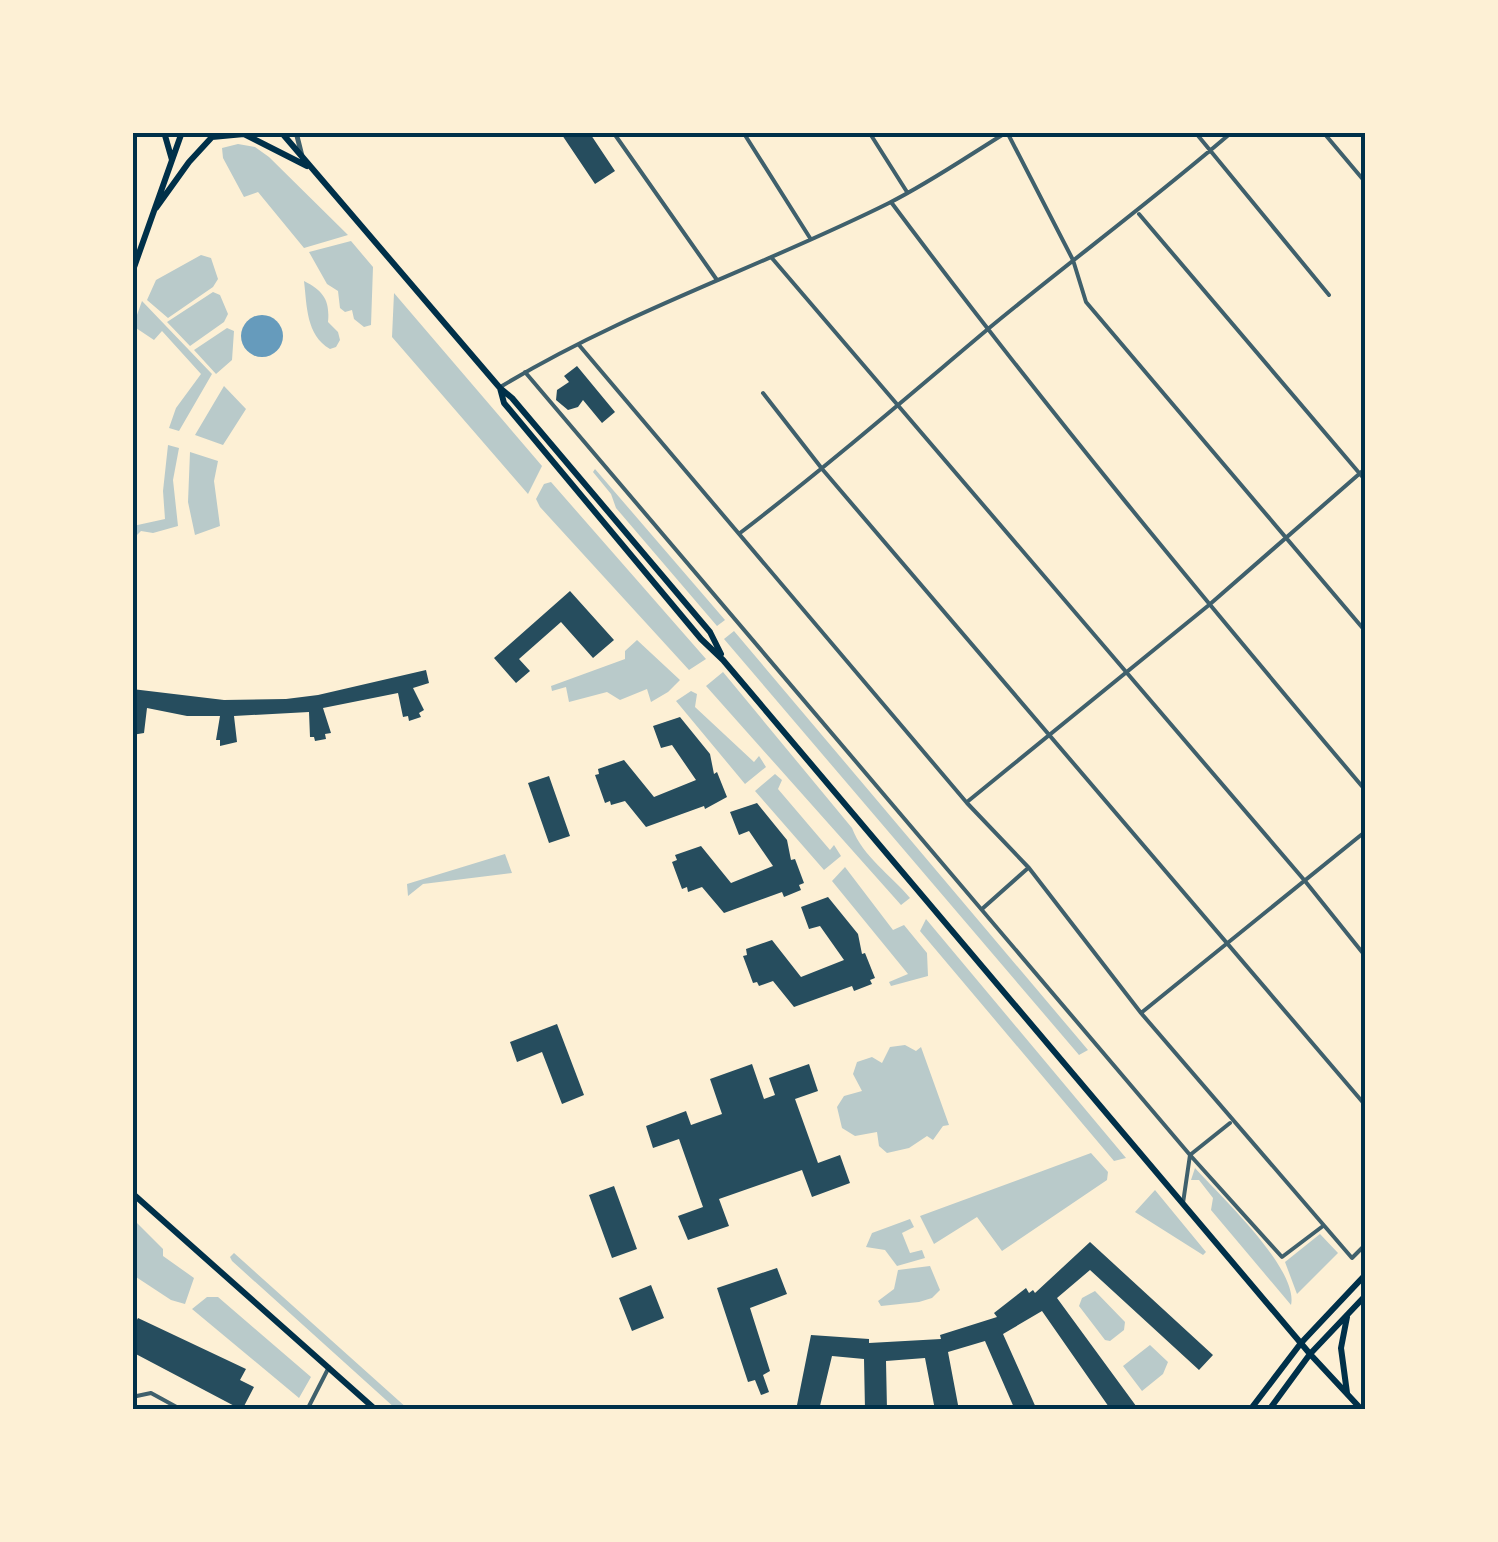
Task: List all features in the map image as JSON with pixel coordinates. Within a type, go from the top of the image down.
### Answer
[{"type":"main road","points":[[164,132],[172,160]]},
{"type":"main road","points":[[132,274],[182,132]]},
{"type":"main road","points":[[280,132],[500,388],[504,402],[701,639],[724,660],[1301,1344],[1362,1410]]},
{"type":"main road","points":[[156,208],[212,136],[244,134],[311,168]]},
{"type":"main road","points":[[132,1193],[376,1410]]},
{"type":"main road","points":[[1250,1410],[1301,1344],[1366,1274]]},
{"type":"main road","points":[[1268,1410],[1310,1354],[1366,1295]]},
{"type":"main road","points":[[1347,1394],[1341,1348],[1348,1314]]},
{"type":"street","points":[[296,132],[303,159]]},
{"type":"street","points":[[613,132],[717,280]]},
{"type":"street","points":[[743,132],[811,239]]},
{"type":"street","points":[[869,132],[907,193]]},
{"type":"street","points":[[500,388],[579,345],[891,202],[1007,132],[1073,260],[1086,302],[1366,632]]},
{"type":"street","points":[[1194,132],[1329,294]]},
{"type":"street","points":[[739,534],[823,470],[987,330],[1138,212],[1232,132]]},
{"type":"street","points":[[1323,132],[1366,183]]},
{"type":"street","points":[[891,202],[987,330],[1209,606],[1366,792]]},
{"type":"street","points":[[1138,212],[1366,480]]},
{"type":"street","points":[[771,257],[1305,881],[1366,958]]},
{"type":"street","points":[[579,345],[966,803],[1029,868],[1231,1121],[1352,1258],[1366,1244]]},
{"type":"street","points":[[525,372],[1190,1155],[1282,1256],[1324,1225]]},
{"type":"street","points":[[763,393],[823,470],[1366,1106]]},
{"type":"street","points":[[966,803],[1209,606],[1366,468]]},
{"type":"street","points":[[1141,1013],[1366,830]]},
{"type":"street","points":[[982,909],[1029,868]]},
{"type":"street","points":[[1184,1204],[1190,1155],[1231,1121]]},
{"type":"street","points":[[309,1409],[329,1368]]},
{"type":"street","points":[[132,1397],[151,1392],[182,1410]]},
{"type":"shaded area","points":[[238,144],[255,147],[269,157],[348,235],[304,248],[258,192],[244,197],[223,158],[222,148]]},
{"type":"shaded area","points":[[351,241],[373,267],[371,325],[364,327],[354,319],[352,310],[345,312],[340,308],[338,291],[327,284],[309,252]]},
{"type":"shaded area","points":[[201,255],[211,258],[218,279],[213,287],[168,318],[147,300],[156,280]]},
{"type":"shaded area","points":[[304,281],[324,297],[328,322],[340,340],[336,347],[330,349],[322,343],[312,328]]},
{"type":"shaded area","points":[[213,292],[220,295],[228,314],[224,322],[190,346],[167,322]]},
{"type":"shaded area","points":[[394,293],[542,466],[528,494],[392,337]]},
{"type":"shaded area","points":[[142,301],[212,374],[179,431],[169,428],[176,408],[201,374],[162,331],[154,340],[133,326]]},
{"type":"shaded area","points":[[227,328],[234,331],[232,360],[216,374],[194,350]]},
{"type":"shaded area","points":[[224,386],[246,409],[223,445],[195,435]]},
{"type":"shaded area","points":[[168,445],[179,448],[173,480],[178,526],[153,533],[141,531],[133,539],[133,526],[165,519],[163,491]]},
{"type":"shaded area","points":[[190,452],[218,461],[214,481],[220,526],[195,535],[188,502]]},
{"type":"shaded area","points":[[595,469],[725,620],[717,626],[616,508],[611,494],[593,472]]},
{"type":"shaded area","points":[[551,482],[706,659],[689,670],[540,507],[536,499],[544,484]]},
{"type":"shaded area","points":[[734,631],[1088,1050],[1079,1055],[724,639]]},
{"type":"shaded area","points":[[637,640],[680,680],[668,692],[651,702],[647,689],[620,700],[607,692],[569,702],[566,687],[552,691],[551,686],[625,659],[625,651]]},
{"type":"shaded area","points":[[723,672],[852,828],[870,857],[910,898],[901,905],[706,686]]},
{"type":"shaded area","points":[[691,691],[697,694],[695,707],[754,762],[759,756],[766,767],[745,784],[676,701]]},
{"type":"shaded area","points":[[775,774],[782,780],[778,789],[830,850],[834,845],[841,856],[824,870],[755,791]]},
{"type":"shaded area","points":[[505,854],[512,873],[423,884],[408,896],[407,884]]},
{"type":"shaded area","points":[[845,867],[893,930],[904,925],[927,953],[928,976],[891,986],[889,982],[908,974],[832,881]]},
{"type":"shaded area","points":[[926,919],[1126,1158],[1114,1161],[920,931]]},
{"type":"shaded area","points":[[905,1045],[916,1051],[921,1047],[949,1125],[943,1126],[933,1140],[927,1136],[909,1148],[887,1153],[879,1146],[877,1132],[855,1136],[842,1128],[837,1107],[844,1096],[862,1091],[853,1074],[857,1062],[872,1057],[882,1063],[890,1047]]},
{"type":"shaded area","points":[[1091,1153],[1108,1172],[1107,1180],[1002,1251],[977,1217],[934,1244],[920,1216]]},
{"type":"shaded area","points":[[1195,1168],[1270,1253],[1283,1272],[1291,1305],[1211,1210],[1213,1198],[1199,1180],[1191,1180]]},
{"type":"shaded area","points":[[1155,1190],[1206,1252],[1203,1255],[1135,1212]]},
{"type":"shaded area","points":[[910,1219],[914,1227],[902,1233],[910,1253],[922,1250],[925,1258],[897,1266],[885,1250],[866,1247],[872,1233]]},
{"type":"shaded area","points":[[136,1222],[163,1249],[163,1256],[194,1278],[185,1304],[171,1300],[133,1275]]},
{"type":"shaded area","points":[[1320,1234],[1338,1253],[1297,1294],[1285,1262]]},
{"type":"shaded area","points":[[234,1253],[408,1409],[396,1409],[232,1261]]},
{"type":"shaded area","points":[[930,1266],[940,1290],[932,1298],[881,1306],[878,1301],[894,1289],[898,1270]]},
{"type":"shaded area","points":[[1095,1291],[1125,1322],[1124,1330],[1110,1341],[1105,1340],[1079,1306],[1082,1298]]},
{"type":"shaded area","points":[[207,1297],[218,1297],[311,1377],[299,1398],[192,1309]]},
{"type":"shaded area","points":[[1150,1345],[1168,1362],[1163,1374],[1142,1391],[1123,1366]]},
{"type":"water","points":[[262,315],[277,321],[283,336],[277,351],[262,357],[247,351],[241,336],[247,321]]},
{"type":"building","points":[[560,132],[589,132],[615,171],[595,184]]},
{"type":"building","points":[[577,366],[615,412],[602,423],[583,400],[578,407],[568,410],[556,400],[557,390],[569,382],[564,376]]},
{"type":"building","points":[[570,591],[614,640],[593,658],[561,622],[519,659],[530,671],[516,683],[494,658]]},
{"type":"building","points":[[426,670],[429,683],[413,688],[424,710],[419,713],[421,717],[409,721],[408,716],[403,717],[398,693],[323,708],[331,733],[325,734],[326,739],[315,741],[310,737],[309,712],[234,716],[237,742],[220,746],[220,740],[216,740],[220,716],[187,716],[147,708],[144,733],[132,735],[132,689],[224,700],[286,699]]},
{"type":"building","points":[[680,717],[710,754],[714,774],[717,772],[727,797],[705,809],[704,806],[646,827],[625,801],[605,803],[595,775],[599,774],[598,769],[624,760],[654,797],[696,780],[672,745],[661,748],[653,726]]},
{"type":"building","points":[[549,776],[570,836],[549,843],[528,783]]},
{"type":"building","points":[[757,803],[787,840],[791,860],[795,859],[804,883],[799,885],[801,890],[784,897],[782,892],[724,913],[702,887],[688,892],[687,887],[682,889],[672,862],[677,860],[675,855],[701,846],[731,883],[773,866],[749,831],[739,835],[730,812]]},
{"type":"building","points":[[828,897],[858,934],[862,954],[865,953],[875,978],[870,980],[872,984],[854,991],[852,986],[794,1007],[773,981],[759,986],[753,983],[743,956],[747,955],[746,949],[772,940],[801,977],[844,960],[820,926],[809,929],[801,907]]},
{"type":"building","points":[[557,1024],[584,1095],[562,1104],[542,1052],[517,1062],[510,1042]]},
{"type":"building","points":[[752,1064],[764,1099],[775,1095],[769,1078],[809,1064],[818,1091],[795,1099],[818,1163],[840,1155],[850,1183],[812,1197],[802,1170],[719,1199],[729,1226],[688,1240],[678,1216],[703,1207],[679,1139],[653,1148],[646,1126],[686,1111],[691,1125],[722,1114],[710,1079]]},
{"type":"building","points":[[614,1186],[637,1249],[612,1258],[589,1195]]},
{"type":"building","points":[[1090,1242],[1213,1355],[1199,1370],[1090,1270],[1057,1298],[1139,1410],[1111,1410],[1042,1311],[1003,1334],[1037,1410],[1015,1410],[985,1341],[948,1352],[959,1410],[935,1410],[925,1358],[886,1361],[887,1410],[865,1410],[864,1359],[832,1356],[819,1410],[796,1410],[811,1335],[869,1339],[869,1343],[941,1339],[940,1335],[997,1317],[994,1313],[1026,1288],[1035,1293]]},
{"type":"building","points":[[777,1268],[787,1294],[750,1308],[770,1371],[763,1375],[769,1392],[761,1395],[755,1380],[748,1382],[717,1288]]},
{"type":"building","points":[[651,1285],[664,1318],[632,1331],[619,1298]]},
{"type":"building","points":[[138,1318],[246,1369],[240,1380],[254,1387],[242,1410],[132,1352],[132,1329]]}]
